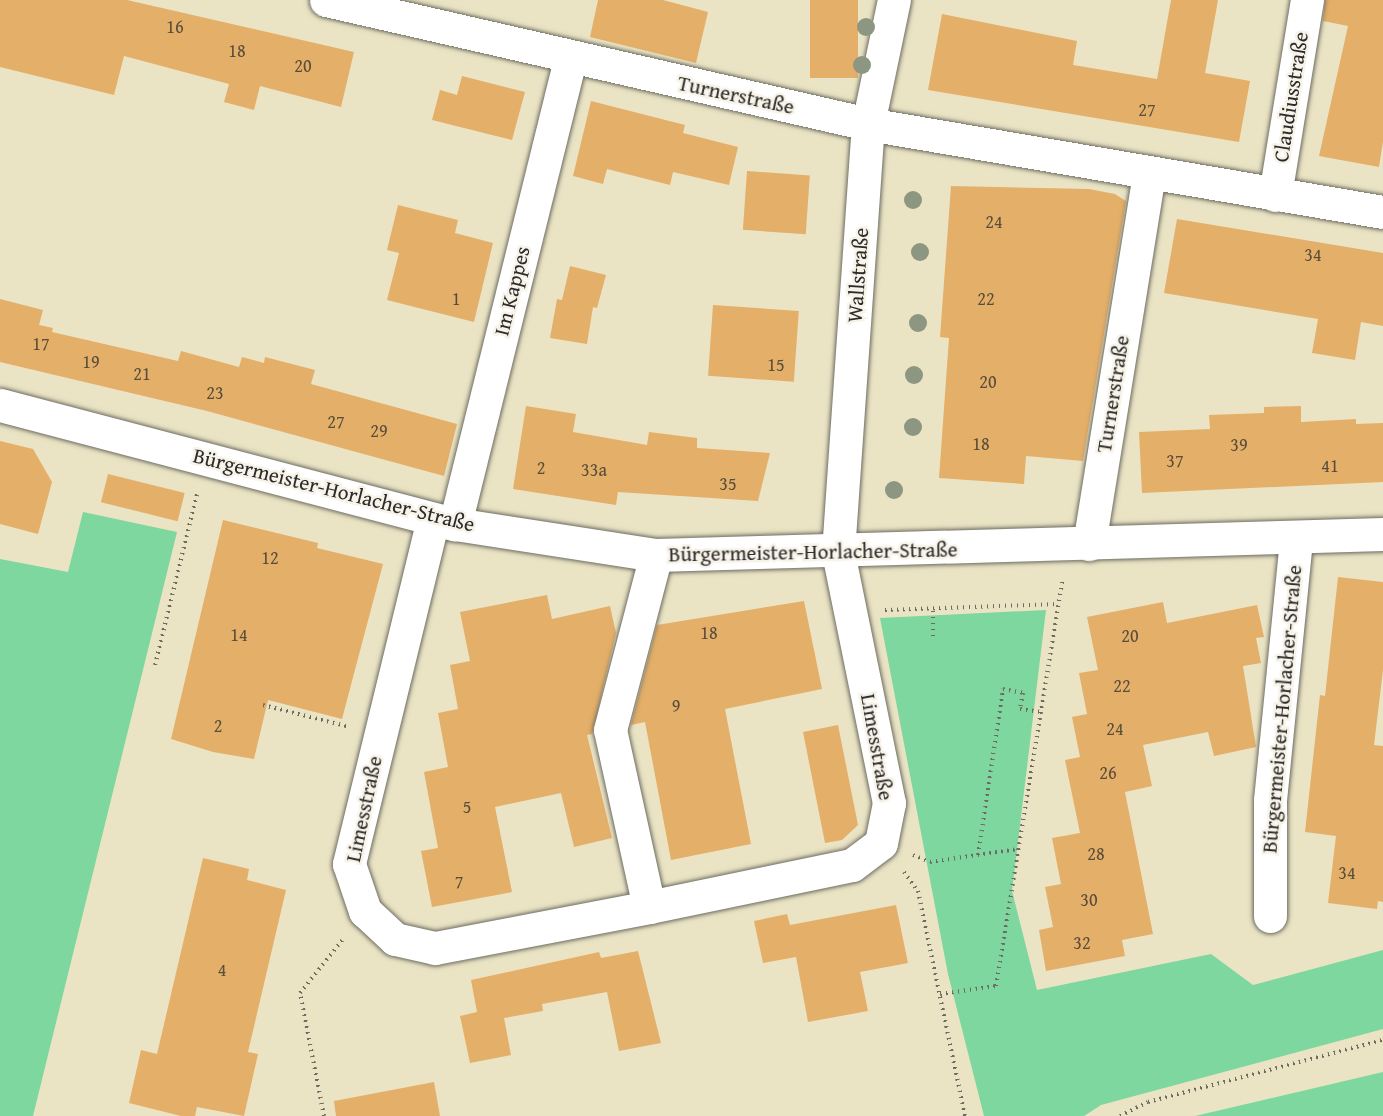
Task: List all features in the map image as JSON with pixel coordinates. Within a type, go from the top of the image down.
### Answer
[{"type":"street","name":"Turnerstraße","points":[[326,0],[570,59],[868,124],[1383,212]]},
{"type":"street","name":"Wallstraße","points":[[838,552],[868,124],[894,0]]},
{"type":"street","name":"Claudiusstraße","points":[[1275,195],[1307,0]]},
{"type":"street","name":"Im Kappes","points":[[444,521],[570,59]]},
{"type":"street","name":"Turnerstraße","points":[[1079,545],[1149,173]]},
{"type":"street","name":"Bürgermeister-Horlacher-Straße","points":[[0,405],[444,521],[656,555],[838,552],[1383,534]]},
{"type":"street","name":"Limesstraße","points":[[444,521],[380,735],[349,864],[365,911],[395,939],[435,948],[852,865],[881,843],[889,803],[838,552]]},
{"type":"street","name":"Bürgermeister-Horlacher-Straße","points":[[1270,916],[1270,800],[1296,538]]},
{"type":"street","points":[[649,907],[610,730],[656,555]]},
{"type":"path","points":[[155,665],[206,457]]},
{"type":"path","points":[[940,994],[996,986],[1059,604],[1079,545]]},
{"type":"path","points":[[851,611],[1059,604]]},
{"type":"path","points":[[933,608],[933,636]]},
{"type":"path","points":[[978,855],[1003,690],[1023,693],[1020,709],[1041,712]]},
{"type":"path","points":[[263,705],[380,735]]},
{"type":"path","points":[[881,843],[930,861],[1018,849]]},
{"type":"path","points":[[881,843],[918,891],[965,1116]]},
{"type":"path","points":[[324,1116],[300,993],[365,911]]},
{"type":"path","points":[[1120,1116],[1148,1102],[1383,1040]]},
{"type":"green space","points":[[83,512],[177,532],[33,1116],[0,1116],[0,559],[68,572]]},
{"type":"green space","points":[[1046,610],[1012,891],[1037,990],[1211,954],[1253,985],[1383,950],[1383,1029],[1101,1105],[1084,1116],[984,1116],[948,974],[880,618]]},
{"type":"green space","points":[[1383,1072],[1383,1116],[1195,1116]]},
{"type":"building","points":[[0,0],[127,0],[354,52],[341,107],[260,86],[254,110],[224,102],[229,84],[124,56],[114,95],[0,67]]},
{"type":"building","points":[[598,0],[663,0],[708,12],[696,63],[590,37]]},
{"type":"building","points":[[810,0],[858,0],[858,78],[810,78]]},
{"type":"building","points":[[1171,0],[1218,0],[1205,73],[1250,81],[1239,142],[928,90],[942,14],[1077,41],[1073,65],[1157,79]]},
{"type":"building","points":[[1325,0],[1383,0],[1383,142],[1379,167],[1319,156],[1348,26],[1323,21]]},
{"type":"building","points":[[462,76],[525,92],[512,140],[432,120],[440,90],[457,95]]},
{"type":"building","points":[[591,101],[685,125],[683,133],[738,147],[729,185],[673,172],[670,185],[607,169],[603,184],[573,176]]},
{"type":"building","points":[[747,171],[810,175],[806,234],[743,230]]},
{"type":"building","points":[[951,186],[1089,189],[1115,194],[1126,201],[1083,461],[1026,456],[1024,484],[939,478],[949,338],[940,337]]},
{"type":"building","points":[[398,205],[458,220],[455,233],[493,243],[474,322],[387,300],[399,253],[387,250]]},
{"type":"building","points":[[1177,219],[1383,253],[1383,326],[1361,322],[1355,360],[1312,353],[1318,319],[1164,293]]},
{"type":"building","points":[[570,266],[606,275],[597,308],[593,307],[587,344],[550,338],[557,299],[562,300]]},
{"type":"building","points":[[0,299],[43,310],[39,325],[53,328],[52,332],[178,361],[181,351],[239,367],[242,357],[264,363],[265,357],[315,370],[311,384],[457,424],[444,476],[207,411],[0,362]]},
{"type":"building","points":[[713,305],[799,311],[794,382],[708,376]]},
{"type":"building","points":[[526,406],[576,414],[573,432],[647,445],[649,432],[697,438],[697,448],[770,453],[758,501],[618,492],[616,505],[513,489]]},
{"type":"building","points":[[1301,406],[1301,422],[1356,419],[1356,424],[1383,423],[1383,482],[1142,493],[1139,432],[1210,429],[1209,415],[1264,413],[1264,407]]},
{"type":"building","points":[[0,441],[33,449],[52,482],[38,534],[0,524]]},
{"type":"building","points":[[108,474],[185,493],[178,521],[101,502]]},
{"type":"building","points":[[223,520],[318,543],[317,548],[383,564],[342,719],[268,700],[254,759],[213,752],[171,739]]},
{"type":"building","points":[[1338,577],[1383,582],[1383,670],[1374,745],[1383,746],[1383,902],[1378,901],[1377,909],[1328,903],[1336,836],[1305,832],[1320,695],[1325,696]]},
{"type":"building","points":[[547,595],[552,619],[610,606],[616,633],[592,734],[587,735],[612,838],[574,847],[561,793],[495,807],[512,892],[432,907],[421,851],[438,848],[424,772],[448,767],[438,713],[458,709],[450,665],[470,661],[460,612]]},
{"type":"building","points":[[804,601],[822,689],[725,709],[751,844],[671,860],[645,722],[631,725],[657,625]]},
{"type":"building","points":[[1163,602],[1167,623],[1257,605],[1264,637],[1256,638],[1261,663],[1243,666],[1256,747],[1214,756],[1208,732],[1143,745],[1152,786],[1125,792],[1153,934],[1122,940],[1125,956],[1046,971],[1039,930],[1053,927],[1045,887],[1061,884],[1052,838],[1080,833],[1065,760],[1080,757],[1072,717],[1087,714],[1079,673],[1098,670],[1087,617]]},
{"type":"building","points":[[838,725],[858,825],[842,840],[825,843],[803,732]]},
{"type":"building","points":[[203,858],[249,869],[247,880],[286,890],[248,1052],[258,1054],[244,1116],[197,1107],[195,1116],[181,1116],[129,1103],[141,1050],[157,1054]]},
{"type":"building","points":[[896,905],[908,963],[860,972],[868,1011],[808,1022],[796,957],[763,963],[754,921],[787,914],[790,925]]},
{"type":"building","points":[[638,951],[661,1043],[619,1051],[607,992],[542,1004],[543,1011],[504,1018],[511,1055],[470,1063],[460,1016],[477,1012],[471,980],[599,952],[601,958]]},
{"type":"building","points":[[434,1082],[440,1116],[336,1116],[334,1101]]}]
